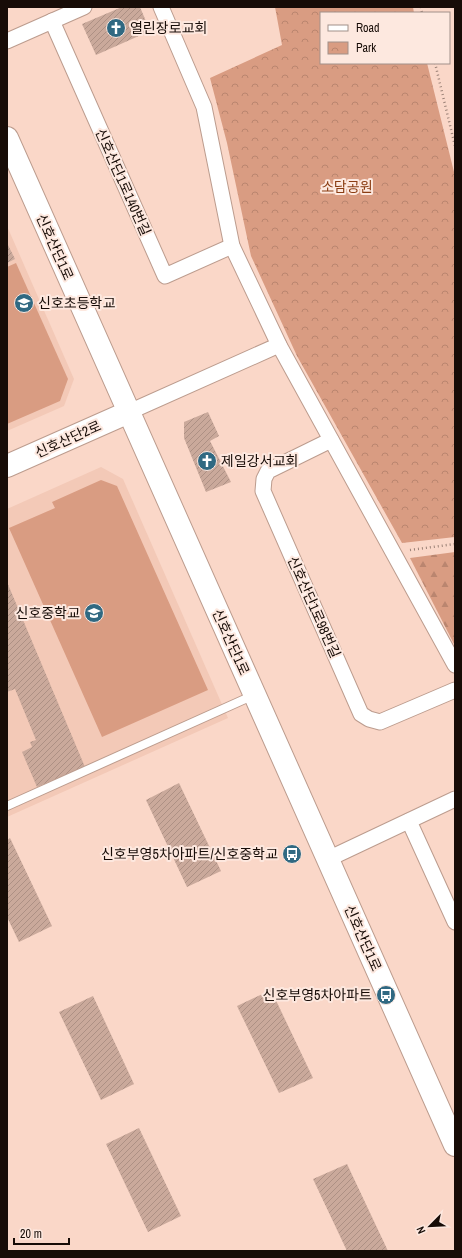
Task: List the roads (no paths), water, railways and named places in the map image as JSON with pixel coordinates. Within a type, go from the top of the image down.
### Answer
[{"type":"main road","name":"신호산단1로","points":[[7,138],[328,859],[450,1122],[455,1145]]},
{"type":"main road","name":"신호산단2로","points":[[7,466],[129,412]]},
{"type":"street","points":[[7,41],[84,7]]},
{"type":"street","points":[[161,7],[204,107],[232,246],[279,345],[455,664]]},
{"type":"street","name":"신호산단1로140번길","points":[[52,21],[165,276],[232,246]]},
{"type":"street","points":[[129,412],[279,345]]},
{"type":"street","name":"신호산단1로98번길","points":[[331,440],[268,471],[264,479],[263,491],[361,714],[369,719],[380,722],[455,690]]},
{"type":"street","points":[[328,859],[455,799]]},
{"type":"street","points":[[409,821],[455,922]]},
{"type":"lane","points":[[7,806],[255,695]]},
{"type":"place","name":"열린장로교회","points":[[116,28]]},
{"type":"place","name":"신호초등학교","points":[[24,303]]},
{"type":"place","name":"제일강서교회","points":[[207,461]]},
{"type":"place","name":"신호중학교","points":[[94,613]]},
{"type":"place","name":"신호부영5차아파트/신호중학교","points":[[292,854]]},
{"type":"place","name":"신호부영5차아파트","points":[[386,995]]},
{"type":"park label","name":"소담공원","points":[[347,187]]}]
